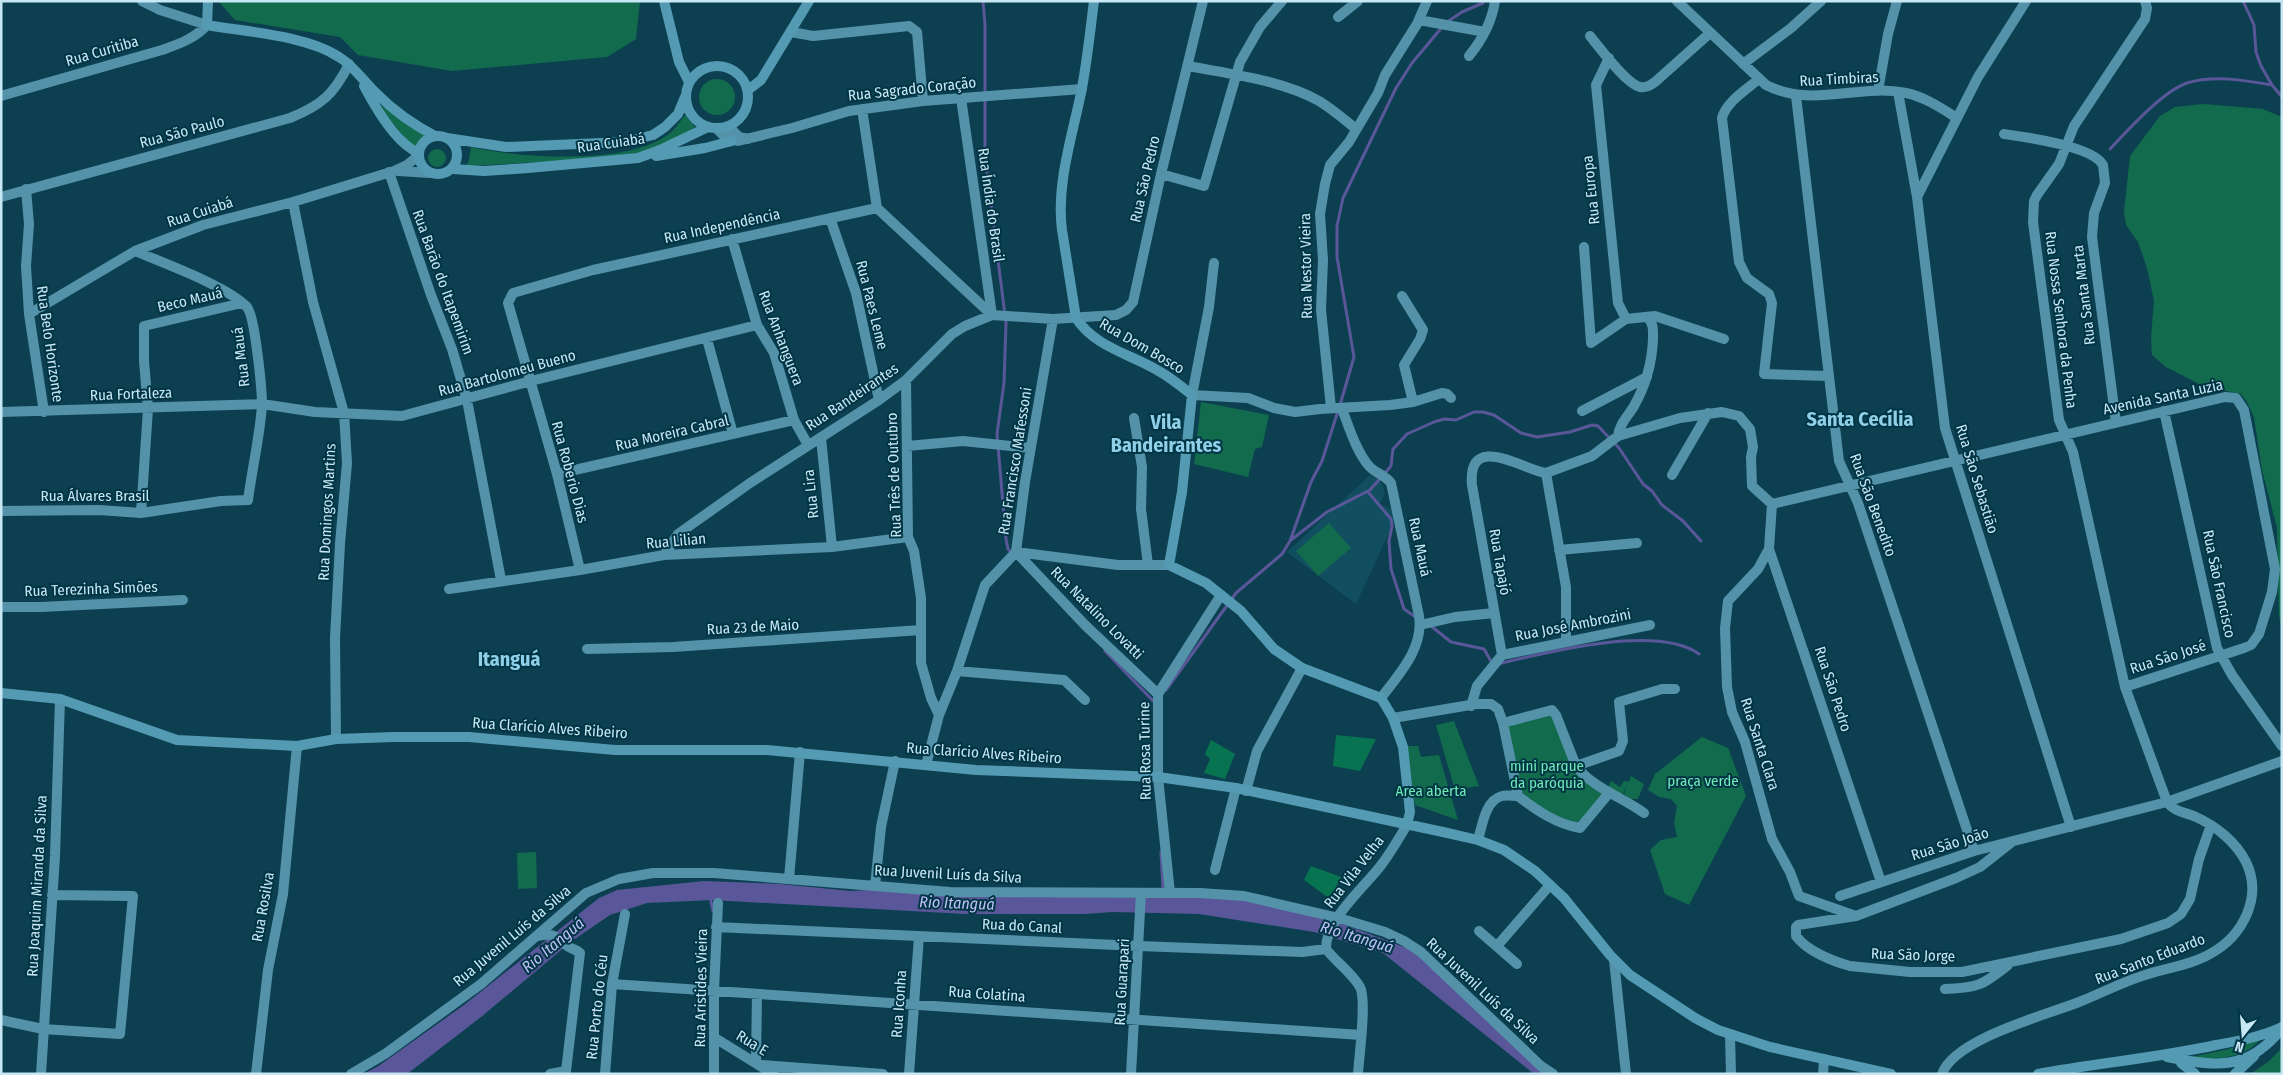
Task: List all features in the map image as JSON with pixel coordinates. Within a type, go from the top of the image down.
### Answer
[{"type":"street","points":[[142,1],[207,26],[316,45],[334,54],[349,64],[360,78],[398,112],[435,136],[447,138],[456,146],[458,152],[456,164],[453,169],[442,175],[430,173],[423,168],[419,154],[424,142],[435,136]]},
{"type":"street","points":[[207,26],[208,1]]},
{"type":"street","points":[[664,1],[679,62],[689,82]]},
{"type":"street","points":[[748,90],[762,80],[809,1]]},
{"type":"street","points":[[1076,318],[1060,217],[1063,183],[1082,89],[1094,1]]},
{"type":"street","name":"Rua São Pedro","points":[[1076,318],[1116,315],[1126,310],[1133,302],[1161,174],[1203,1]]},
{"type":"street","points":[[1161,174],[1204,186],[1236,75],[1249,43],[1282,1]]},
{"type":"street","points":[[1338,17],[1358,1]]},
{"type":"street","name":"Rua Nestor Vieira","points":[[1336,408],[1321,320],[1323,260],[1320,214],[1330,165],[1346,146],[1378,94],[1385,75],[1419,20],[1427,1]]},
{"type":"street","points":[[1469,56],[1485,32],[1496,1]]},
{"type":"street","name":"Rua Timbiras","points":[[1677,1],[1766,85],[1778,92],[1796,96],[1878,91],[1898,92],[1922,98],[1957,118]]},
{"type":"street","points":[[1743,64],[1791,28],[1821,1]]},
{"type":"street","points":[[1878,91],[1888,34],[1897,1]]},
{"type":"street","points":[[1917,197],[1978,77],[2026,1]]},
{"type":"street","name":"Rua Nossa Senhora da Penha","points":[[2146,5],[2145,19],[2079,117],[2059,164],[2036,195],[2032,215],[2059,420],[2073,452],[2125,687],[2167,802]]},
{"type":"street","points":[[1419,20],[1485,32]]},
{"type":"street","name":"Rua Curitiba","points":[[1,96],[162,50],[191,38],[207,26]]},
{"type":"street","points":[[791,32],[813,36],[909,26],[914,28],[917,32],[923,101]]},
{"type":"street","points":[[1590,36],[1634,85],[1639,87],[1650,85],[1710,33]]},
{"type":"street","name":"Rua Europa","points":[[1609,58],[1596,85],[1618,303],[1626,319]]},
{"type":"street","name":"Rua São Paulo","points":[[1,197],[306,112],[325,100],[339,84],[349,64]]},
{"type":"street","points":[[713,128],[729,126],[743,116],[747,108],[748,90],[738,74],[721,66],[703,69],[689,82],[685,97],[692,116],[699,123],[713,128],[732,141]]},
{"type":"street","points":[[1188,66],[1236,75],[1309,96],[1325,105],[1356,129]]},
{"type":"street","points":[[360,78],[373,105],[404,145],[419,154]]},
{"type":"street","points":[[1760,79],[1731,104],[1724,112],[1722,118],[1739,262],[1747,278],[1769,294],[1772,302],[1764,374],[1829,376]]},
{"type":"street","name":"Rua Sagrado Coração","points":[[732,141],[749,140],[792,128],[831,114],[862,109],[923,101],[1082,89]]},
{"type":"street","name":"Rua São Sebastião","points":[[1898,92],[1917,197],[1945,428],[2071,828]]},
{"type":"street","name":"Rua São Benedito","points":[[1796,96],[1839,461],[1858,503],[1974,852]]},
{"type":"street","name":"Rua Cuiabá","points":[[447,138],[506,147],[625,142],[653,135],[665,127],[678,114],[685,97]]},
{"type":"street","name":"Rua Índia do Brasil","points":[[961,98],[992,315]]},
{"type":"street","points":[[862,109],[877,208],[992,315]]},
{"type":"street","points":[[729,126],[740,137],[749,140]]},
{"type":"street","name":"Rua Cuiabá","points":[[453,169],[484,171],[638,158],[713,128]]},
{"type":"street","points":[[2004,134],[2032,137],[2066,146]]},
{"type":"street","points":[[638,158],[704,148],[732,141]]},
{"type":"street","name":"Rua Santa Marta","points":[[2066,146],[2094,157],[2103,165],[2105,183],[2094,213],[2092,237],[2116,423]]},
{"type":"street","name":"Rua Cuiabá","points":[[29,314],[135,251],[203,225],[293,202],[392,172],[407,165],[419,154]]},
{"type":"street","name":"Rua Cuiabá","points":[[392,172],[430,173]]},
{"type":"street","name":"Rua Barão do Itapemirim","points":[[392,172],[430,295],[452,349],[468,400],[501,580]]},
{"type":"street","name":"Rua Belo Horizonte","points":[[26,189],[29,224],[26,266],[29,314],[44,412]]},
{"type":"street","name":"Rua Domingos Martins","points":[[293,202],[312,302],[344,412],[348,462],[340,544],[335,638],[336,739]]},
{"type":"street","name":"Rua Independência","points":[[531,381],[508,303],[513,293],[593,270],[732,238],[877,208]]},
{"type":"street","name":"Rua Paes Leme","points":[[830,218],[856,293],[879,400]]},
{"type":"street","name":"Rua Anhanguera","points":[[732,238],[757,325],[774,353],[794,420],[808,445]]},
{"type":"street","points":[[1584,247],[1590,343],[1626,319],[1660,316],[1724,339]]},
{"type":"street","points":[[135,251],[209,284],[242,303]]},
{"type":"street","points":[[1169,565],[1182,492],[1192,395],[1214,263]]},
{"type":"street","points":[[1402,296],[1423,330],[1420,339],[1404,365],[1412,402]]},
{"type":"street","name":"Rua Mauá","points":[[242,303],[249,309],[254,328],[262,404],[248,500]]},
{"type":"street","name":"Beco Mauá","points":[[148,409],[144,361],[144,326],[242,303]]},
{"type":"street","name":"Rua Bandeirantes","points":[[664,555],[678,534],[808,445],[879,400],[906,380],[952,334],[978,319],[992,315],[1053,319],[1076,318]]},
{"type":"street","name":"Rua Dom Bosco","points":[[1076,318],[1082,328],[1097,340],[1156,369],[1192,395],[1248,398],[1288,412],[1412,402],[1442,393],[1447,394],[1451,398]]},
{"type":"street","points":[[1618,436],[1618,431],[1634,405],[1647,377],[1653,344],[1652,322],[1648,318]]},
{"type":"street","name":"Rua Francisco Mafessoni","points":[[926,765],[939,715],[957,670],[985,585],[1016,552],[1053,319]]},
{"type":"street","name":"Rua Bartolomeu Bueno","points":[[262,404],[315,412],[402,416],[468,400],[531,381],[757,325]]},
{"type":"street","points":[[706,339],[733,434]]},
{"type":"street","points":[[1582,411],[1647,377]]},
{"type":"street","name":"Rua Três de Outubro","points":[[906,380],[908,537],[914,551],[921,598],[921,663],[931,698],[939,715]]},
{"type":"street","name":"Rua Roberio Dias","points":[[531,381],[542,426],[557,474],[580,570]]},
{"type":"street","name":"Avenida Santa Luzia","points":[[1772,504],[1849,484],[2225,397],[2239,400]]},
{"type":"street","name":"Rua São José","points":[[2125,687],[2251,645],[2259,634],[2272,592],[2274,561],[2246,419],[2239,400]]},
{"type":"street","name":"Rua Fortaleza","points":[[1,412],[148,409],[262,404]]},
{"type":"street","name":"Rua Mauá","points":[[1336,408],[1370,468],[1387,478],[1391,483],[1420,625],[1413,653],[1381,698]]},
{"type":"street","points":[[141,513],[148,409]]},
{"type":"street","name":"Rua São Francisco","points":[[2164,411],[2215,637],[2221,656],[2232,675],[2282,746]]},
{"type":"street","points":[[1672,475],[1708,413]]},
{"type":"street","points":[[1566,641],[1566,587],[1546,473],[1592,456],[1618,436],[1680,418],[1708,413],[1736,414],[1747,424],[1753,441],[1752,486],[1772,504]]},
{"type":"street","points":[[1134,418],[1142,467],[1142,509],[1148,565]]},
{"type":"street","name":"Rua Moreira Cabral","points":[[557,474],[794,420]]},
{"type":"street","name":"Rua Lira","points":[[821,438],[832,547]]},
{"type":"street","points":[[907,446],[963,441],[1031,448]]},
{"type":"street","name":"Rua Tapajó","points":[[1502,654],[1473,492],[1472,474],[1477,463],[1491,457],[1504,458],[1546,473]]},
{"type":"street","name":"Rua Álvares Brasil","points":[[1,512],[99,510],[141,513],[220,501],[248,500]]},
{"type":"street","name":"Rua São Pedro","points":[[1772,504],[1770,549],[1881,882]]},
{"type":"street","name":"Rua Lilian","points":[[449,589],[580,570],[664,555],[832,547],[908,537]]},
{"type":"street","points":[[1559,550],[1637,542]]},
{"type":"street","name":"Rua Santa Clara","points":[[1770,549],[1758,569],[1728,601],[1725,628],[1729,700],[1745,742],[1772,839],[1790,872],[1799,896],[1856,916]]},
{"type":"street","points":[[1016,552],[1093,563],[1169,565],[1206,583],[1241,611],[1274,649],[1302,668],[1381,698],[1393,718],[1402,747],[1410,812],[1407,825]]},
{"type":"street","name":"Rua Natalino Lovatti","points":[[1016,552],[1085,625],[1158,694]]},
{"type":"street","name":"Rua Rosa Turine","points":[[1170,893],[1158,777],[1158,694],[1221,595]]},
{"type":"street","name":"Rua Terezinha Simões","points":[[1,607],[41,607],[183,600]]},
{"type":"street","points":[[1420,625],[1455,617],[1494,613]]},
{"type":"street","name":"Rua José Ambrozini","points":[[1502,654],[1650,625]]},
{"type":"street","name":"Rua 23 de Maio","points":[[587,650],[673,647],[921,630]]},
{"type":"street","points":[[1471,706],[1477,686],[1502,654]]},
{"type":"street","points":[[1215,870],[1241,789],[1257,751],[1302,668]]},
{"type":"street","points":[[957,670],[1064,680],[1085,700]]},
{"type":"street","points":[[1576,766],[1619,751],[1623,741],[1620,702],[1662,690],[1675,689]]},
{"type":"street","name":"Rua Clarício Alves Ribeiro","points":[[1,693],[60,699],[177,740],[297,746],[336,739],[469,737],[615,750],[766,750],[976,770],[1158,777],[1241,789],[1478,840],[1504,850],[1524,863],[1568,903],[1614,960],[1630,975],[1708,1026],[1730,1035],[1796,1054],[1891,1074]]},
{"type":"street","name":"Rua Joaquim Miranda da Silva","points":[[41,1074],[52,895],[60,699]]},
{"type":"street","points":[[1393,718],[1491,704],[1498,709],[1503,723],[1518,796]]},
{"type":"street","points":[[1503,723],[1552,710],[1556,715],[1576,766],[1582,773],[1609,793],[1627,800],[1644,813]]},
{"type":"street","name":"Rua Rosilva","points":[[256,1074],[268,970],[283,894],[297,746]]},
{"type":"street","points":[[789,879],[800,752]]},
{"type":"street","points":[[875,886],[881,828],[895,761]]},
{"type":"street","name":"Rua São João","points":[[1840,896],[1974,852],[2167,802],[2282,761]]},
{"type":"street","points":[[1478,840],[1486,812],[1500,796],[1518,796],[1539,812],[1568,826],[1580,828],[1609,793]]},
{"type":"street","name":"Rua Santo Eduardo","points":[[1942,1074],[1949,1060],[1979,1041],[2022,1022],[2080,1002],[2131,980],[2198,959],[2215,950],[2235,934],[2250,911],[2252,894],[2251,877],[2240,853],[2226,836],[2211,825],[2173,809],[2167,802]]},
{"type":"street","name":"Rua Vila Velha","points":[[1326,949],[1329,931],[1381,865],[1407,825]]},
{"type":"street","name":"Rua São Jorge","points":[[2013,841],[1984,864],[1956,878],[1856,916],[1802,924],[1796,927],[1795,933],[1804,944],[1840,963],[1862,968],[1948,973],[1962,972],[2121,939],[2176,919],[2190,899],[2199,859],[2211,825]]},
{"type":"street","name":"Rua Juvenil Luís da Silva","points":[[351,1074],[385,1054],[481,984],[586,893],[619,879],[653,873],[714,874],[950,892],[1141,896],[1170,893],[1244,896],[1384,932],[1421,952],[1541,1066],[1553,1074]]},
{"type":"street","points":[[1497,946],[1550,886]]},
{"type":"street","points":[[1,1020],[43,1029],[120,1034],[133,896],[52,895]]},
{"type":"street","name":"Rua Guarapari","points":[[1131,1074],[1141,896]]},
{"type":"street","name":"Rua Aristides Vieira","points":[[714,1074],[714,991],[718,903]]},
{"type":"street","name":"Rua Porto do Céu","points":[[605,1074],[612,984],[625,914]]},
{"type":"street","name":"Rua do Canal","points":[[716,927],[1302,952],[1326,949]]},
{"type":"street","points":[[1479,931],[1518,964]]},
{"type":"street","points":[[535,936],[548,934],[557,936],[568,946],[580,953],[566,1071],[550,1074]]},
{"type":"street","name":"Rua Iconha","points":[[909,1074],[919,936]]},
{"type":"street","points":[[1326,949],[1355,979],[1362,990],[1358,1074]]},
{"type":"street","points":[[1614,960],[1626,1074]]},
{"type":"street","points":[[1945,989],[1970,989],[1988,981],[2010,962]]},
{"type":"street","name":"Rua Colatina","points":[[612,984],[1361,1035]]},
{"type":"street","points":[[757,994],[758,1064],[883,1074]]},
{"type":"street","points":[[2235,1074],[2282,1028]]},
{"type":"street","points":[[2038,1074],[2086,1065],[2168,1058],[2256,1037],[2282,1028]]},
{"type":"street","points":[[1730,1035],[1731,1074]]},
{"type":"street","name":"Rua E","points":[[715,1038],[773,1074]]},
{"type":"street","points":[[2168,1058],[2195,1064],[2217,1064],[2239,1059],[2260,1050]]},
{"type":"street","points":[[2168,1058],[2195,1074]]},
{"type":"street","points":[[1823,1074],[1824,1059]]},
{"type":"shaded area","points":[[1370,475],[1380,480],[1385,493],[1380,504],[1393,509],[1395,520],[1356,604],[1287,552]]},
{"type":"green space","points":[[218,1],[640,1],[636,39],[607,57],[452,71],[358,55],[340,37],[235,20]]},
{"type":"green space","points":[[717,79],[730,84],[735,97],[730,110],[717,115],[704,110],[699,97],[704,84]]},
{"type":"green space","points":[[374,101],[427,137],[418,145],[416,151]]},
{"type":"green space","points":[[2203,104],[2263,109],[2282,117],[2282,631],[2279,615],[2277,528],[2262,470],[2254,417],[2241,394],[2203,386],[2166,367],[2152,355],[2151,337],[2154,301],[2147,268],[2138,242],[2126,225],[2124,211],[2130,156],[2160,116],[2175,107]]},
{"type":"green space","points":[[685,115],[695,127],[674,142],[644,153],[543,162],[466,166],[471,147],[491,151],[544,156],[602,155],[629,151],[652,144],[670,133]]},
{"type":"green space","points":[[437,149],[443,152],[446,158],[443,164],[437,167],[431,164],[428,158],[431,152]]},
{"type":"green space","points":[[1201,402],[1269,415],[1262,447],[1255,449],[1248,477],[1194,464]]},
{"type":"green space","points":[[1329,523],[1351,548],[1318,576],[1296,551]]},
{"type":"green space","name":"mini parque da paróquia","points":[[1551,713],[1580,775],[1605,794],[1579,825],[1568,824],[1520,794],[1506,725]]},
{"type":"green space","points":[[1454,721],[1479,786],[1455,790],[1436,725]]},
{"type":"green space","points":[[1336,735],[1376,739],[1360,771],[1333,766]]},
{"type":"green space","name":"praça verde","points":[[1702,737],[1728,748],[1746,796],[1689,905],[1665,894],[1650,850],[1661,840],[1677,837],[1674,822],[1677,806],[1671,799],[1659,797],[1648,790],[1655,774]]},
{"type":"green space","points":[[1211,740],[1235,754],[1225,779],[1204,773],[1210,759],[1205,754]]},
{"type":"green space","name":"Area aberta","points":[[1407,746],[1418,746],[1421,757],[1439,755],[1458,820],[1415,805]]},
{"type":"green space","points":[[1631,776],[1644,784],[1638,799],[1631,799],[1624,794],[1628,783],[1623,794],[1607,790],[1611,781],[1620,787],[1624,781],[1629,782]]},
{"type":"green space","points":[[536,852],[537,888],[518,889],[517,853]]},
{"type":"green space","points":[[1311,866],[1341,877],[1330,899],[1304,880]]},
{"type":"green space","points":[[2261,1039],[2253,1046],[2236,1055],[2206,1059],[2186,1058],[2225,1050]]},
{"type":"green space","points":[[2282,1048],[2282,1074],[2250,1074],[2268,1062]]},
{"type":"water","name":"Rio Itanguá","points":[[704,881],[780,884],[851,891],[883,889],[1234,896],[1285,907],[1354,928],[1420,955],[1549,1074],[1534,1074],[1383,953],[1314,932],[1199,914],[1112,912],[1086,914],[965,914],[712,900],[647,903],[610,915],[572,941],[481,1017],[407,1074],[363,1074],[377,1067],[464,1005],[599,898],[617,890]]},
{"type":"waterway","points":[[983,1],[985,25],[985,157],[1006,323],[1004,383],[997,434],[1006,539],[1008,549],[1013,554]]},
{"type":"waterway","points":[[2243,1],[2254,25],[2256,52],[2261,66],[2272,85],[2282,97]]},
{"type":"waterway","points":[[1447,22],[1462,12],[1483,3]]},
{"type":"waterway","points":[[1340,405],[1354,357],[1337,257],[1337,226],[1343,198],[1396,88],[1412,63],[1443,26]]},
{"type":"waterway","points":[[2110,149],[2157,102],[2187,83],[2218,79],[2272,85]]},
{"type":"waterway","points":[[1166,690],[1236,593],[1282,554],[1290,541],[1311,482],[1322,461],[1338,411]]},
{"type":"waterway","points":[[1291,540],[1327,512],[1370,490],[1391,466],[1393,449],[1407,434],[1444,419],[1456,420],[1474,412],[1483,412],[1494,415],[1521,433],[1537,437],[1570,432],[1592,425],[1598,426],[1619,448],[1643,484],[1652,491],[1662,505],[1683,521],[1701,541]]},
{"type":"waterway","points":[[1368,492],[1391,519],[1392,526],[1389,541],[1391,569],[1404,609],[1417,618]]},
{"type":"waterway","points":[[1431,626],[1451,642],[1484,649],[1492,663]]},
{"type":"waterway","points":[[1498,664],[1572,648],[1630,641],[1657,641],[1680,645],[1699,654]]},
{"type":"waterway","points":[[1105,651],[1156,704]]},
{"type":"waterway","points":[[1161,852],[1163,890]]},
{"type":"waterway","points":[[710,897],[713,911]]},
{"type":"district","name":"Santa Cecília","points":[[1860,419]]},
{"type":"district","name":"Vila Bandeirantes","points":[[1166,434]]},
{"type":"district","name":"Itanguá","points":[[509,659]]}]
